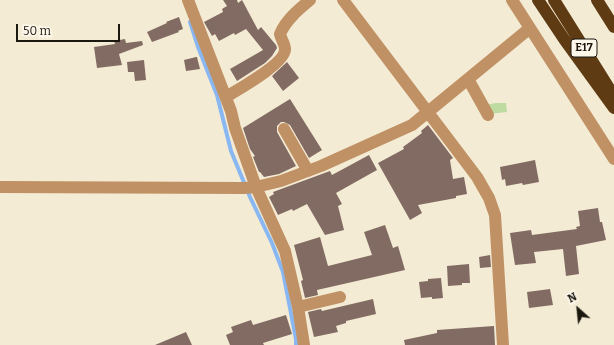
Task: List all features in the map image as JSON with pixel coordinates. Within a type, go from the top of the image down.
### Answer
[{"type":"highway","points":[[538,0],[614,108]]},
{"type":"highway","name":"E17","points":[[554,0],[614,96]]},
{"type":"highway","points":[[597,0],[614,27]]},
{"type":"street","points":[[188,0],[231,111],[251,187],[285,251],[298,307],[304,345]]},
{"type":"street","points":[[226,97],[259,78],[284,55],[286,48],[280,34],[283,26],[310,0]]},
{"type":"street","points":[[343,0],[477,177],[489,198],[495,215],[503,345]]},
{"type":"street","points":[[512,0],[614,159]]},
{"type":"street","points":[[0,187],[251,187],[281,181],[308,171],[412,125],[530,28]]},
{"type":"street","points":[[468,79],[488,115]]},
{"type":"street","points":[[284,129],[308,171]]},
{"type":"street","points":[[298,307],[340,297]]},
{"type":"green space","points":[[506,103],[507,112],[489,114],[485,105]]},
{"type":"building","points":[[223,0],[237,0],[238,3],[242,0],[258,30],[261,27],[277,48],[265,63],[237,81],[230,69],[263,50],[246,29],[235,35],[234,33],[219,41],[215,34],[212,36],[204,22],[223,12],[222,9],[227,6]]},
{"type":"building","points":[[179,17],[183,29],[178,31],[179,32],[152,42],[147,32]]},
{"type":"building","points":[[125,39],[126,43],[142,41],[143,45],[119,54],[122,65],[97,68],[94,47],[115,44],[114,41]]},
{"type":"building","points":[[197,57],[200,69],[186,71],[184,60]]},
{"type":"building","points":[[144,60],[146,80],[135,81],[134,72],[128,72],[127,62]]},
{"type":"building","points":[[287,62],[299,78],[283,91],[272,76]]},
{"type":"building","points":[[290,99],[322,150],[309,158],[290,125],[281,122],[277,126],[277,132],[296,166],[279,174],[264,177],[259,172],[253,157],[255,156],[250,149],[243,128]]},
{"type":"building","points":[[428,125],[453,158],[450,160],[453,179],[464,177],[467,194],[456,196],[456,198],[418,205],[422,213],[410,220],[378,163],[404,149],[403,147],[422,133],[421,131]]},
{"type":"building","points":[[369,155],[377,170],[336,193],[342,204],[338,206],[344,230],[325,235],[307,204],[293,211],[292,209],[278,215],[269,197],[274,194],[273,192],[330,171],[332,175]]},
{"type":"building","points":[[535,160],[539,182],[506,186],[505,179],[502,180],[500,167]]},
{"type":"building","points":[[598,208],[600,222],[602,222],[606,240],[576,246],[579,274],[566,276],[563,249],[534,252],[536,263],[515,265],[510,233],[531,230],[532,235],[577,229],[576,227],[580,226],[578,211]]},
{"type":"building","points":[[385,225],[393,248],[398,246],[405,270],[317,290],[318,295],[305,298],[301,281],[303,280],[294,245],[320,237],[328,266],[372,255],[364,232]]},
{"type":"building","points":[[490,255],[491,267],[480,268],[479,257]]},
{"type":"building","points":[[469,264],[470,283],[448,286],[447,266]]},
{"type":"building","points":[[441,278],[443,298],[421,298],[419,282],[428,281],[428,279]]},
{"type":"building","points":[[550,289],[553,305],[529,308],[527,292]]},
{"type":"building","points":[[373,299],[376,314],[346,321],[346,323],[336,326],[338,332],[314,337],[308,312],[321,309],[322,311]]},
{"type":"building","points":[[286,315],[292,334],[263,343],[264,345],[230,345],[226,335],[233,332],[231,327],[251,320],[253,325]]},
{"type":"building","points":[[494,326],[495,345],[405,345],[404,340],[437,333],[437,330]]},
{"type":"building","points":[[186,332],[192,345],[155,345]]},
{"type":"waterway","points":[[190,22],[217,95],[231,151],[250,197],[272,243],[283,272],[296,345]]}]
